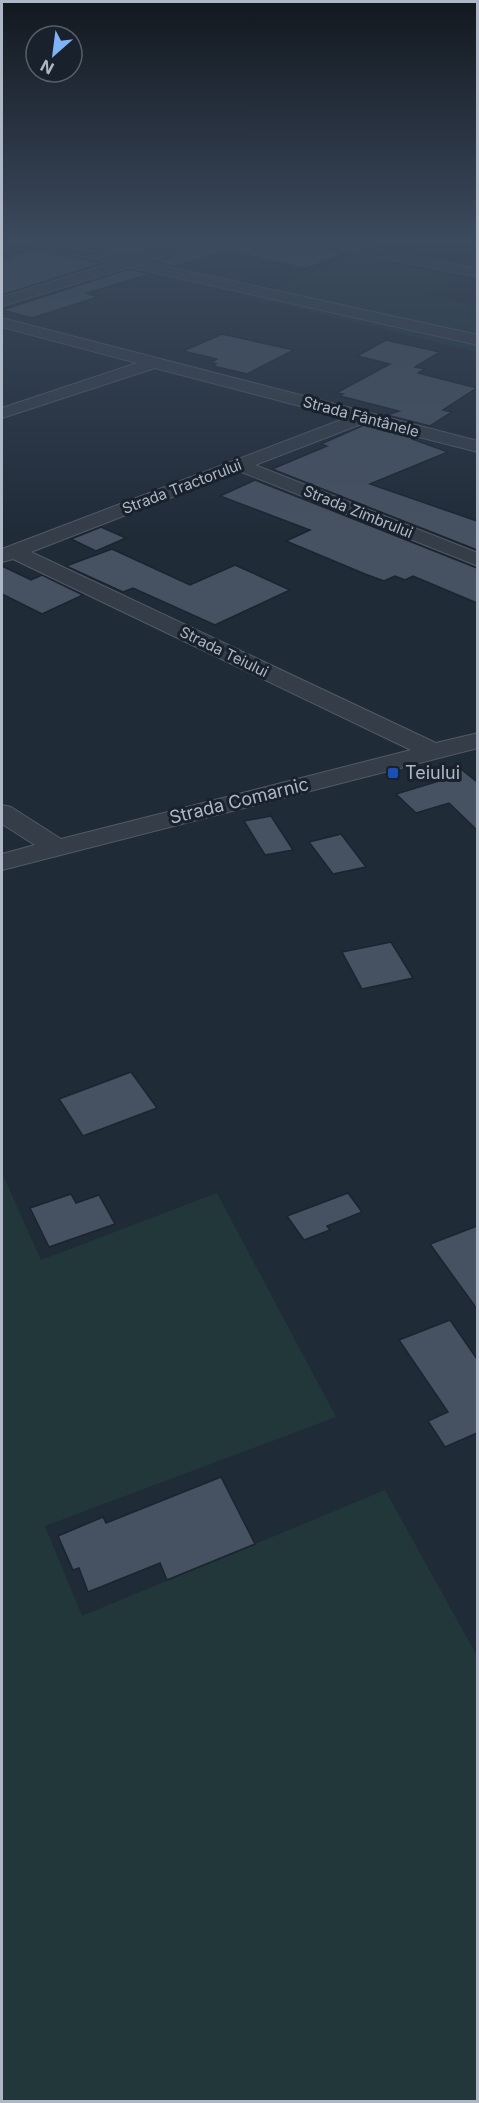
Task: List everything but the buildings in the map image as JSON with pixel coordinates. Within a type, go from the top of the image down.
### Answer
[{"type":"street","name":"Strada Fântânele","points":[[67,340],[477,447]]},
{"type":"street","points":[[2,413],[153,363]]},
{"type":"street","name":"Strada Tractorului","points":[[8,554],[363,417]]},
{"type":"street","name":"Strada Zimbrului","points":[[239,465],[477,560]]},
{"type":"street","name":"Strada Teiului","points":[[8,554],[455,746],[477,762]]},
{"type":"street","name":"Strada Comarnic","points":[[2,862],[455,746]]},
{"type":"street","points":[[2,813],[57,848]]},
{"type":"green space","points":[[428,340],[477,340],[477,352]]},
{"type":"green space","points":[[2,1173],[41,1260],[217,1193],[336,1417],[45,1526],[82,1616],[385,1490],[477,1656],[477,2101],[2,2101]]},
{"type":"place","name":"Teiului","points":[[393,773]]}]
